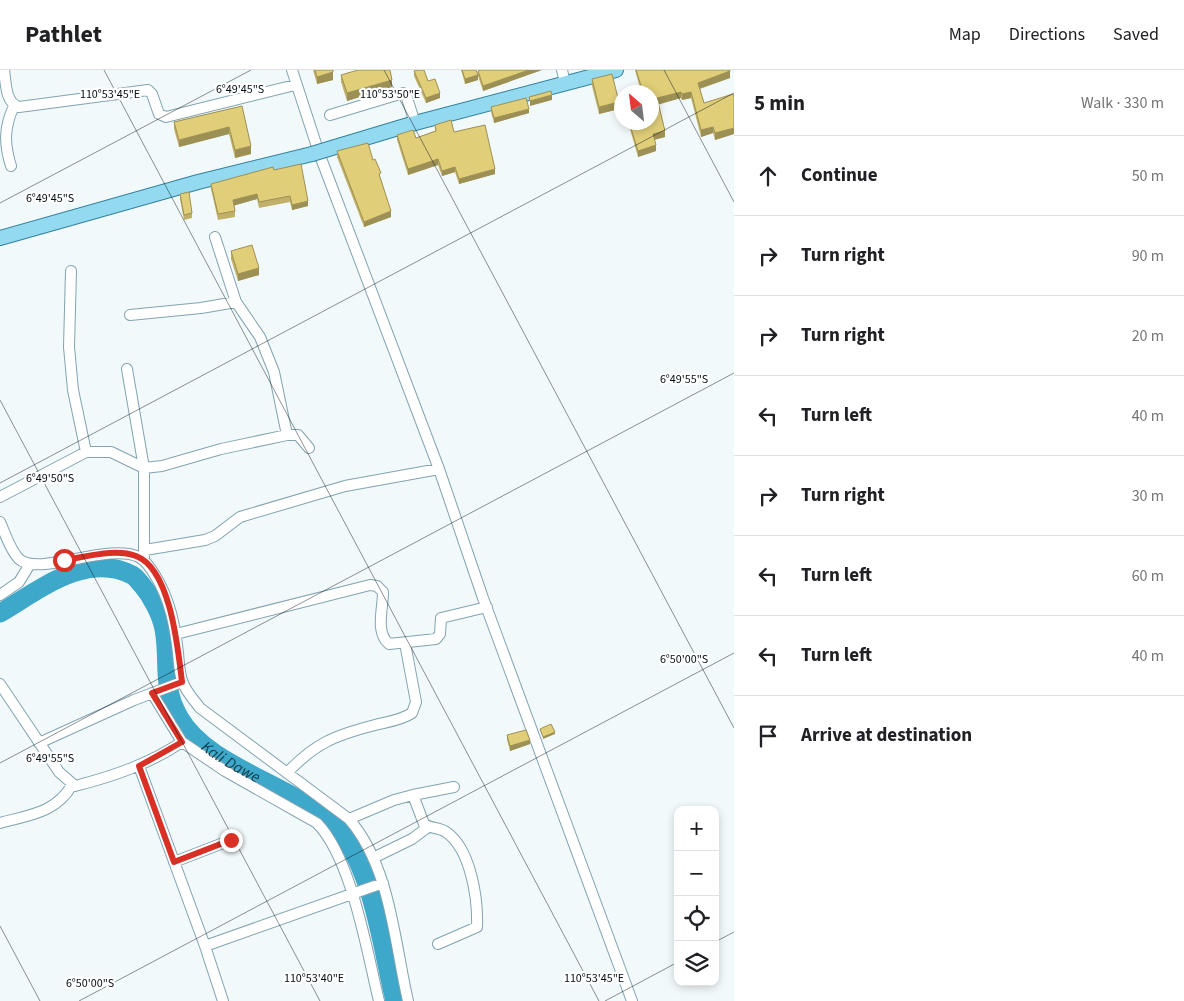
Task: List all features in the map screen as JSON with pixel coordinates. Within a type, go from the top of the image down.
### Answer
[{"type":"main road","points":[[0,238],[198,182],[312,154],[564,77],[616,70]]},
{"type":"street","points":[[4,70],[9,98],[14,106],[19,107],[148,90],[152,94],[159,114],[166,117],[295,84]]},
{"type":"street","points":[[292,70],[295,84],[439,469],[487,607],[632,1001]]},
{"type":"street","points":[[330,115],[403,93],[406,95],[414,124]]},
{"type":"street","points":[[11,166],[6,150],[5,132],[7,119],[14,106]]},
{"type":"street","points":[[215,237],[236,302],[260,337],[271,363],[287,435]]},
{"type":"street","points":[[71,271],[69,347],[73,390],[86,452]]},
{"type":"street","points":[[130,316],[236,302]]},
{"type":"street","points":[[127,369],[144,468],[144,555],[166,593],[176,634],[177,684],[200,708],[349,819],[362,835],[373,858],[408,1001]]},
{"type":"street","points":[[0,496],[86,452],[111,452],[144,468],[162,466],[230,447],[287,435],[298,435],[309,448]]},
{"type":"street","points":[[0,522],[19,559],[30,564],[45,564],[102,554],[144,555],[206,540],[240,517],[344,486],[439,469]]},
{"type":"street","points":[[0,594],[19,582],[30,564]]},
{"type":"street","points":[[176,634],[370,586],[377,586],[382,592],[380,632],[383,639],[389,644],[438,638],[441,618],[487,607]]},
{"type":"street","points":[[287,773],[310,750],[337,736],[399,719],[412,713],[416,702],[406,643]]},
{"type":"street","points":[[0,684],[59,772],[75,786],[113,776],[139,766],[182,742]]},
{"type":"street","points":[[39,743],[177,684]]},
{"type":"street","points":[[157,692],[182,742],[225,770],[317,823],[331,840],[353,894],[379,1001]]},
{"type":"street","points":[[139,766],[205,946],[223,1001]]},
{"type":"street","points":[[0,823],[42,811],[56,804],[72,785]]},
{"type":"street","points":[[349,819],[394,800],[454,787]]},
{"type":"street","points":[[413,795],[420,818],[428,827],[447,833],[465,858],[470,869],[477,916],[476,929],[438,944]]},
{"type":"street","points":[[373,858],[412,839],[428,827]]},
{"type":"street","points":[[174,862],[231,840]]},
{"type":"street","points":[[205,946],[363,889],[379,885]]},
{"type":"building","points":[[315,70],[333,70],[333,72],[317,77]]},
{"type":"building","points":[[358,70],[390,70],[392,80],[347,93],[341,75]]},
{"type":"building","points":[[424,70],[428,81],[435,79],[440,93],[426,98],[414,71]]},
{"type":"building","points":[[462,70],[476,70],[478,75],[465,79]]},
{"type":"building","points":[[529,70],[483,86],[478,71]]},
{"type":"building","points":[[636,70],[730,70],[698,83],[704,103],[733,94],[734,128],[715,133],[713,127],[701,130],[691,92],[682,94],[681,92],[659,98],[659,85],[641,85]]},
{"type":"building","points":[[612,74],[615,85],[614,103],[599,107],[592,79]]},
{"type":"building","points":[[551,91],[552,95],[530,101],[529,97]]},
{"type":"building","points":[[526,98],[529,109],[494,118],[491,107]]},
{"type":"building","points":[[242,106],[251,146],[235,150],[229,127],[179,140],[174,122]]},
{"type":"building","points":[[659,106],[665,131],[653,134],[656,145],[638,151],[631,130],[659,130]]},
{"type":"building","points":[[451,120],[454,132],[485,125],[495,169],[459,179],[455,167],[442,171],[438,159],[408,169],[397,135],[413,130],[416,138],[436,131],[435,125]]},
{"type":"building","points":[[368,143],[373,160],[375,159],[381,173],[379,174],[391,211],[364,222],[337,151]]},
{"type":"building","points":[[301,164],[308,201],[292,205],[290,196],[259,202],[257,194],[233,200],[235,211],[218,214],[211,184],[273,167],[274,170]]},
{"type":"building","points":[[189,192],[192,213],[184,215],[180,194]]},
{"type":"building","points":[[252,245],[259,268],[238,274],[231,251]]},
{"type":"building","points":[[551,724],[555,732],[543,737],[540,729]]},
{"type":"building","points":[[526,730],[530,740],[510,746],[507,735]]},
{"type":"waterway","name":"Kali Dawe","points":[[0,613],[46,585],[80,571],[97,568],[115,569],[136,578],[149,595],[161,617],[166,641],[170,695],[179,717],[192,734],[209,749],[229,762],[295,797],[315,810],[333,824],[347,841],[367,883],[395,1001]]},
{"type":"route","points":[[64,560],[102,554],[137,556],[152,570],[166,593],[176,634],[182,682],[152,693],[182,742],[139,766],[174,862],[231,840]]}]
